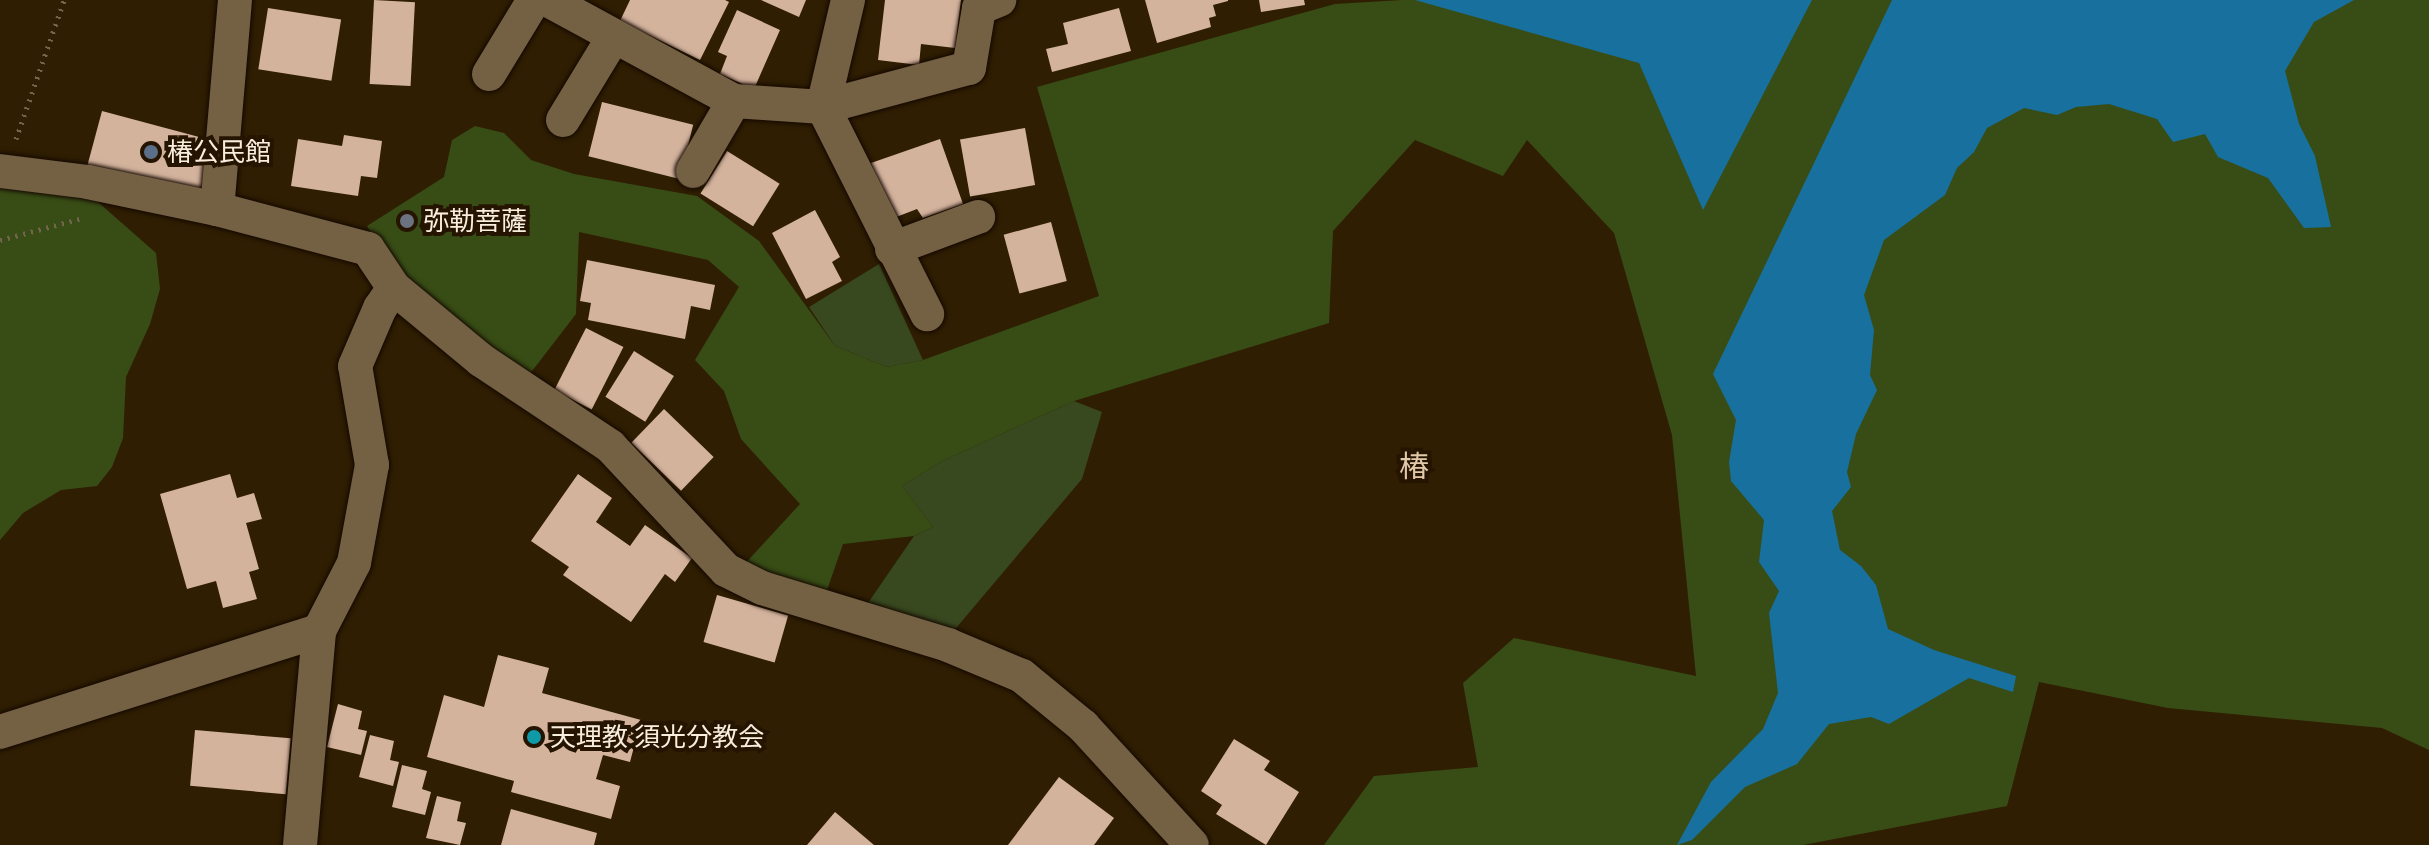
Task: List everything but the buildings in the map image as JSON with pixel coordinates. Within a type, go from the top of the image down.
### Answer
[{"type":"street","points":[[217,209],[235,0]]},
{"type":"street","points":[[489,74],[534,0]]},
{"type":"street","points":[[548,0],[734,101],[823,107],[969,68],[979,8],[999,0]]},
{"type":"street","points":[[848,0],[823,107],[927,314]]},
{"type":"street","points":[[563,120],[614,36]]},
{"type":"street","points":[[693,171],[734,101]]},
{"type":"street","points":[[2,171],[88,182],[217,209],[368,249],[394,288],[481,360],[610,446],[726,570],[762,588],[948,645],[1022,676],[1083,726],[1174,839]]},
{"type":"street","points":[[892,249],[978,217]]},
{"type":"street","points":[[300,845],[319,631],[354,563],[372,465],[355,366],[380,308],[394,288]]},
{"type":"street","points":[[0,732],[319,631]]},
{"type":"path","points":[[2,171],[64,0]]},
{"type":"green space","points":[[1402,0],[2429,0],[2429,750],[2382,728],[2168,708],[2039,682],[2007,806],[1803,845],[1324,845],[1374,776],[1478,767],[1463,683],[1514,638],[1696,676],[1672,435],[1614,233],[1527,140],[1503,176],[1415,140],[1333,231],[1329,323],[1074,401],[942,461],[902,486],[933,527],[914,536],[843,544],[826,593],[742,567],[800,504],[741,439],[724,391],[695,360],[739,287],[708,260],[579,232],[576,314],[529,375],[401,282],[367,226],[444,177],[452,140],[475,126],[504,133],[531,160],[574,174],[697,196],[759,241],[835,346],[887,367],[923,360],[1099,296],[1037,87],[1335,4]]},
{"type":"green space","points":[[0,177],[82,188],[156,253],[160,289],[150,324],[126,377],[123,438],[112,467],[97,486],[61,490],[23,513],[0,540]]},
{"type":"green space","points":[[879,264],[923,360],[887,367],[835,346],[809,307]]},
{"type":"green space","points":[[1074,401],[1102,412],[1082,479],[951,634],[868,603],[914,536],[933,527],[902,486],[942,461]]},
{"type":"water","points":[[1415,0],[1812,0],[1703,210],[1639,63]]},
{"type":"water","points":[[1892,0],[2354,0],[2314,22],[2285,71],[2299,124],[2315,156],[2331,227],[2304,228],[2268,178],[2218,157],[2205,134],[2173,142],[2157,119],[2109,104],[2076,107],[2057,115],[2024,108],[1987,128],[1974,152],[1957,168],[1945,195],[1884,240],[1864,295],[1874,330],[1870,375],[1877,390],[1856,434],[1847,472],[1851,487],[1832,511],[1840,550],[1861,566],[1876,585],[1888,629],[1934,650],[2016,676],[2013,692],[1969,678],[1889,724],[1871,717],[1829,724],[1797,764],[1745,787],[1692,840],[1677,845],[1711,782],[1763,729],[1778,693],[1769,613],[1779,591],[1759,562],[1764,520],[1731,481],[1729,462],[1736,420],[1713,374]]},
{"type":"place","name":"椿公民館","points":[[151,152]]},
{"type":"place","name":"弥勒菩薩","points":[[407,221]]},
{"type":"place","name":"天理教 須光分教会","points":[[534,737]]},
{"type":"district","name":"椿","points":[[1414,466]]}]
